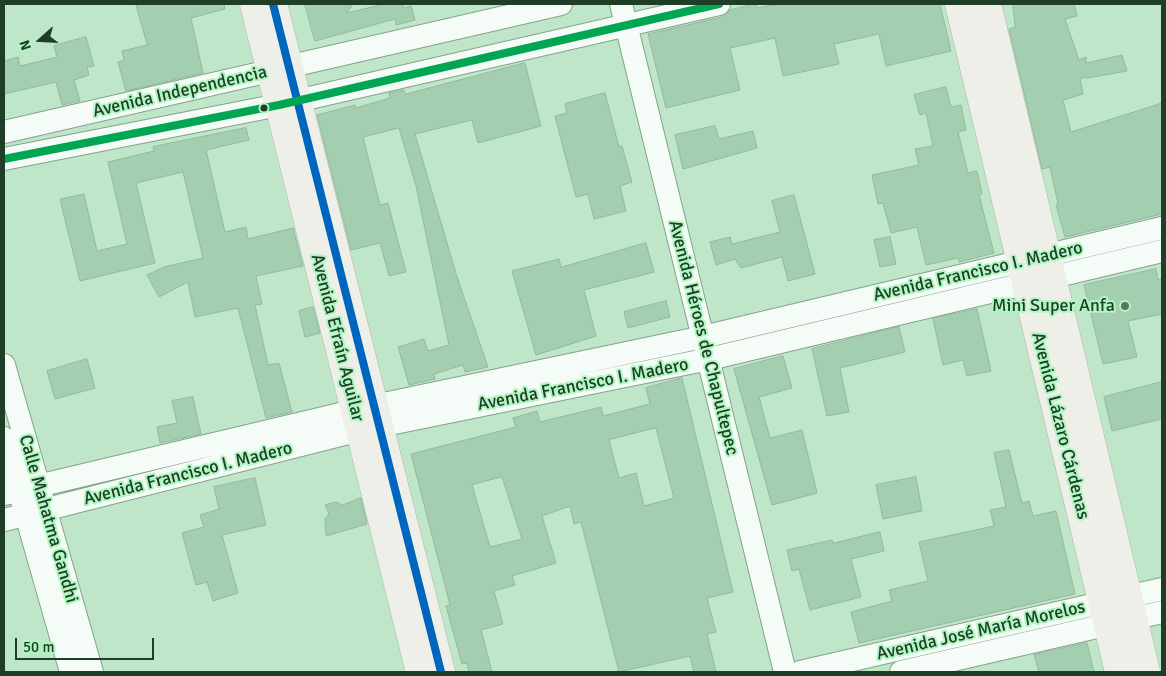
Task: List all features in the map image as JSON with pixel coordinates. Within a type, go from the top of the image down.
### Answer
[{"type":"main road","name":"Avenida Efraín Aguilar","points":[[254,4],[280,69],[367,418],[441,672]]},
{"type":"main road","name":"Avenida Efraín Aguilar","points":[[274,4],[280,69]]},
{"type":"main road","name":"Avenida Lázaro Cárdenas","points":[[958,4],[1023,272],[1118,611],[1146,672]]},
{"type":"main road","name":"Avenida Lázaro Cárdenas","points":[[987,4],[1050,266],[1118,611],[1119,672]]},
{"type":"main road","name":"Avenida Efraín Aguilar","points":[[367,418],[420,672]]},
{"type":"street","name":"Avenida Independencia","points":[[4,132],[560,4]]},
{"type":"street","name":"Avenida Héroes de Chapultepec","points":[[621,4],[785,672]]},
{"type":"street","name":"Avenida Independencia","points":[[4,159],[288,102],[719,4]]},
{"type":"street","points":[[496,18],[503,53]]},
{"type":"street","name":"Avenida Francisco I. Madero","points":[[1050,266],[1162,228]]},
{"type":"street","name":"Avenida Francisco I. Madero","points":[[20,490],[367,418],[704,337],[1050,266],[1162,251]]},
{"type":"street","name":"Avenida Francisco I. Madero","points":[[4,520],[36,513],[367,418],[709,359],[1023,272]]},
{"type":"street","name":"Calle Mahatma Gandhi","points":[[4,365],[20,490]]},
{"type":"street","name":"Calle Mahatma Gandhi","points":[[4,438],[20,490],[36,513],[92,672]]},
{"type":"street","name":"Calle Mahatma Gandhi","points":[[36,513],[71,672]]},
{"type":"street","name":"Avenida José María Morelos","points":[[901,672],[1118,611],[1162,589]]},
{"type":"street","name":"Avenida José María Morelos","points":[[800,672],[1118,611],[1162,612]]},
{"type":"building","points":[[136,4],[224,4],[225,9],[191,18],[203,73],[126,91],[118,62],[124,60],[122,51],[147,45]]},
{"type":"building","points":[[305,4],[353,4],[347,13],[384,4],[403,4],[404,8],[411,6],[415,20],[396,25],[395,19],[315,41]]},
{"type":"building","points":[[756,4],[757,8],[778,4],[940,4],[951,51],[886,66],[879,34],[834,44],[839,64],[783,76],[775,38],[730,48],[740,90],[666,108],[648,34],[722,17],[730,10]]},
{"type":"building","points":[[1013,4],[1074,4],[1077,16],[1065,19],[1079,60],[1086,57],[1086,63],[1122,55],[1127,71],[1080,78],[1083,94],[1063,100],[1071,132],[1162,103],[1162,214],[1065,237],[1056,205],[1058,204],[1050,167],[1042,169],[1009,29],[1015,27]]},
{"type":"building","points":[[86,37],[94,66],[87,67],[89,75],[74,80],[80,101],[62,105],[56,82],[4,94],[4,61],[18,57],[20,66],[57,57],[54,46]]},
{"type":"building","points":[[525,63],[541,126],[478,143],[472,120],[415,134],[457,277],[488,367],[465,372],[463,365],[434,374],[435,379],[409,385],[398,347],[424,339],[428,351],[449,345],[416,186],[399,128],[363,137],[380,205],[388,203],[406,272],[389,276],[380,243],[351,250],[317,115],[355,105],[356,108],[390,98],[389,93],[404,90],[405,94]]},
{"type":"building","points":[[946,87],[951,107],[961,105],[966,130],[958,132],[968,173],[977,171],[982,194],[979,195],[994,253],[959,262],[958,258],[926,265],[917,227],[891,233],[883,203],[878,204],[872,175],[919,165],[915,149],[933,146],[926,113],[920,115],[914,95]]},
{"type":"building","points":[[605,93],[619,147],[622,146],[632,182],[620,186],[626,211],[594,219],[588,194],[576,197],[555,116],[567,113],[565,104]]},
{"type":"building","points":[[715,126],[719,139],[753,131],[757,148],[683,169],[675,135]]},
{"type":"building","points":[[246,128],[249,140],[206,150],[225,232],[246,227],[248,239],[293,228],[303,266],[256,276],[262,304],[255,305],[268,365],[279,363],[292,412],[266,418],[238,308],[195,317],[188,282],[159,297],[147,275],[164,267],[203,258],[183,172],[136,183],[155,263],[80,281],[60,199],[84,194],[97,251],[127,244],[108,162],[154,151],[153,147]]},
{"type":"building","points":[[794,195],[815,274],[788,281],[782,257],[741,268],[735,259],[716,265],[710,242],[730,237],[732,244],[780,232],[772,201]]},
{"type":"building","points":[[890,237],[896,264],[880,267],[874,240]]},
{"type":"building","points":[[646,243],[654,272],[584,290],[596,336],[536,355],[512,271],[559,259],[561,267]]},
{"type":"building","name":"Mini Super Anfa","points":[[1156,269],[1158,280],[1162,279],[1162,314],[1128,321],[1137,357],[1103,364],[1084,285]]},
{"type":"building","points":[[666,301],[670,317],[628,328],[624,312]]},
{"type":"building","points":[[313,307],[320,333],[305,337],[299,311]]},
{"type":"building","points":[[977,309],[991,371],[967,376],[963,360],[943,365],[933,319]]},
{"type":"building","points":[[899,327],[905,352],[840,368],[849,412],[827,416],[812,349]]},
{"type":"building","points":[[783,356],[792,388],[759,397],[770,438],[802,430],[817,493],[772,505],[734,369]]},
{"type":"building","points":[[87,359],[95,388],[55,399],[47,371]]},
{"type":"building","points":[[682,378],[733,592],[707,598],[716,632],[707,634],[716,672],[694,672],[690,656],[619,672],[581,522],[574,524],[570,506],[542,516],[556,563],[512,576],[515,585],[494,591],[503,624],[481,630],[492,672],[469,672],[467,663],[462,664],[446,606],[450,605],[411,454],[516,427],[513,418],[537,411],[540,422],[601,407],[603,416],[650,404],[646,388]],"holes":[[[656,428],[674,498],[644,506],[636,473],[619,478],[609,440]],[[502,477],[522,539],[490,547],[472,485]]]},
{"type":"building","points":[[1162,382],[1162,419],[1112,431],[1104,397]]},
{"type":"building","points":[[193,397],[201,434],[160,443],[157,427],[177,423],[172,401]]},
{"type":"building","points":[[1009,450],[1022,503],[1029,501],[1033,516],[1056,511],[1075,594],[859,643],[851,612],[892,601],[889,590],[928,581],[919,542],[994,526],[990,510],[1006,507],[994,453]]},
{"type":"building","points":[[916,477],[922,511],[883,519],[876,485]]},
{"type":"building","points":[[255,478],[266,525],[222,535],[238,593],[213,601],[207,582],[196,585],[182,533],[204,527],[200,515],[219,509],[214,487]]},
{"type":"building","points":[[361,498],[367,524],[326,536],[325,519],[329,514],[325,505],[336,502],[342,505]]},
{"type":"building","points":[[880,532],[884,551],[851,559],[861,597],[810,610],[799,569],[792,571],[787,550],[832,540],[833,543]]},
{"type":"building","points":[[1087,643],[1094,672],[1039,672],[1034,655]]},
{"type":"transit line","points":[[273,4],[441,672]]},
{"type":"transit line","points":[[4,159],[279,105],[719,4]]},
{"type":"place","name":"Mini Super Anfa","points":[[1125,306]]}]
